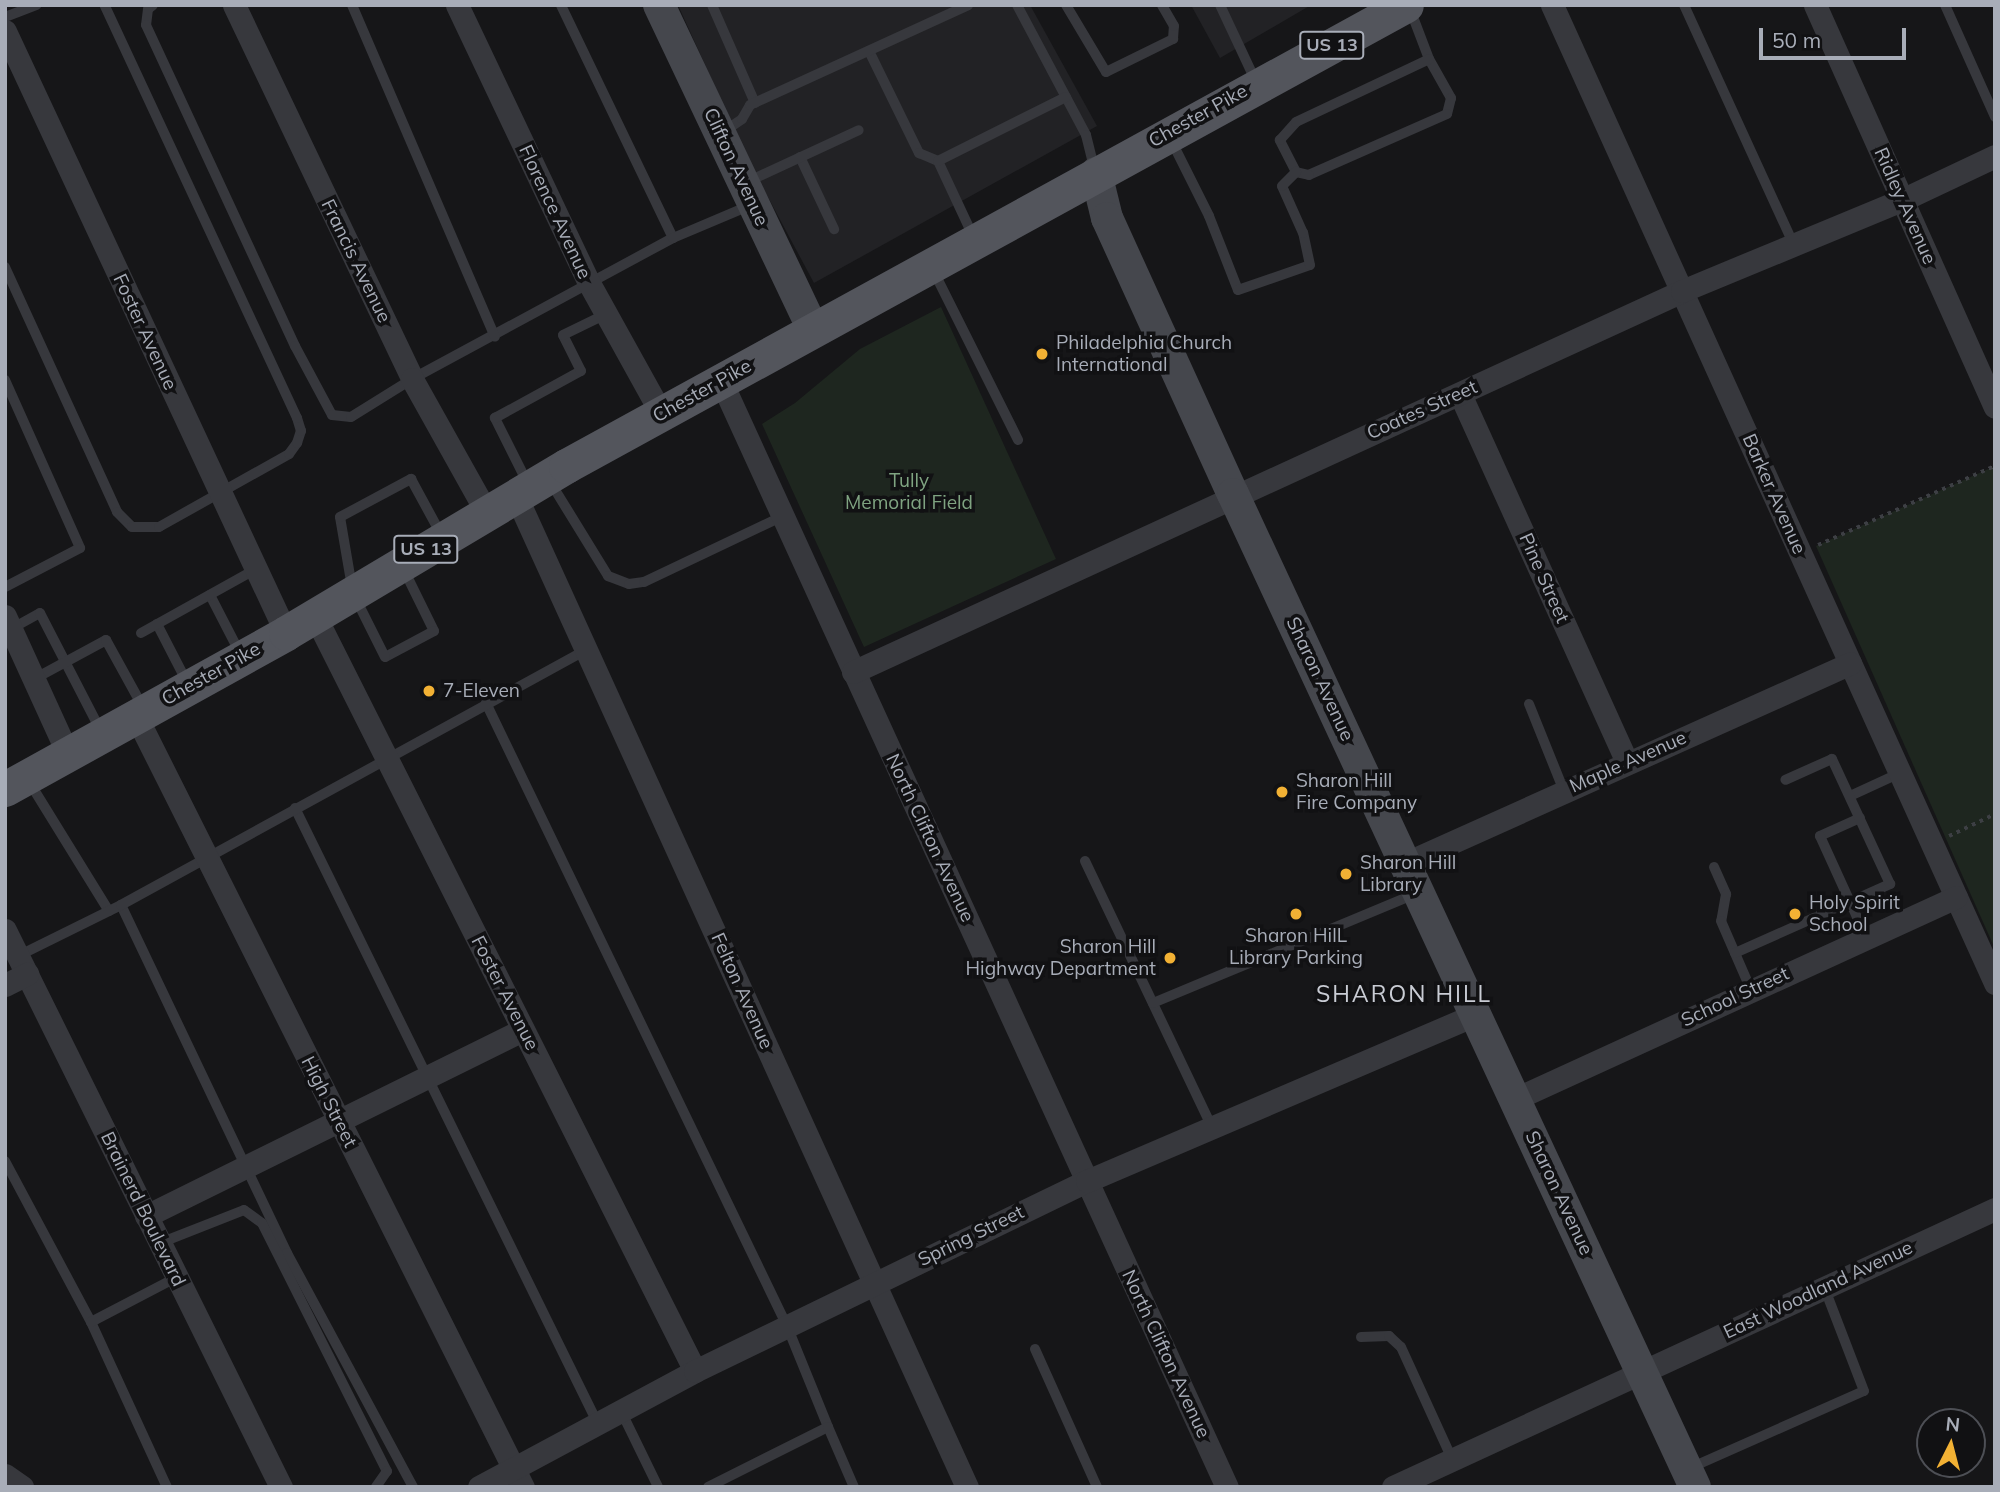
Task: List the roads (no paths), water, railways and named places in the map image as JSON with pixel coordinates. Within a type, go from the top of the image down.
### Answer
[{"type":"main road","name":"Chester Pike","points":[[16,783],[300,624],[662,413],[1399,7]]},
{"type":"street","name":"Francis Avenue","points":[[234,5],[412,379],[520,494]]},
{"type":"street","name":"Florence Avenue","points":[[457,5],[589,283],[662,413]]},
{"type":"street","name":"Clifton Avenue","points":[[659,5],[813,329]]},
{"type":"street","name":"Barker Avenue","points":[[1552,5],[1995,983]]},
{"type":"street","name":"Ridley Avenue","points":[[1815,5],[1995,407]]},
{"type":"street","name":"Foster Avenue","points":[[5,31],[256,569],[300,624],[386,757],[695,1371]]},
{"type":"street","name":"Coates Street","points":[[853,672],[1233,494],[1460,394],[1682,291],[1902,200],[1995,156]]},
{"type":"street","name":"Sharon Avenue","points":[[1096,173],[1107,218],[1691,1478]]},
{"type":"street","name":"North Clifton Avenue","points":[[720,381],[1227,1487]]},
{"type":"street","name":"Pine Street","points":[[1460,394],[1627,762]]},
{"type":"street","name":"Felton Avenue","points":[[520,494],[586,650],[967,1487]]},
{"type":"street","points":[[8,622],[68,754]]},
{"type":"street","name":"Maple Avenue","points":[[1406,863],[1850,663]]},
{"type":"street","name":"High Street","points":[[141,714],[206,857],[519,1478]]},
{"type":"street","name":"School Street","points":[[1515,1099],[1956,897]]},
{"type":"street","name":"Brainerd Boulevard","points":[[5,930],[281,1487]]},
{"type":"street","points":[[5,985],[22,965]]},
{"type":"street","name":"Spring Street","points":[[479,1487],[519,1478],[621,1411],[874,1282],[1087,1181],[1476,1014]]},
{"type":"street","points":[[146,1216],[523,1030]]},
{"type":"street","name":"East Woodland Avenue","points":[[1393,1487],[1995,1209]]},
{"type":"street","points":[[5,1475],[23,1487]]},
{"type":"lane","points":[[5,17],[37,5]]},
{"type":"lane","points":[[5,267],[117,512],[132,527],[159,527],[289,454],[301,431],[104,5]]},
{"type":"lane","points":[[153,5],[148,9],[146,25],[332,415],[351,417],[412,379],[495,337],[749,194],[800,157],[859,130]]},
{"type":"lane","points":[[352,5],[495,337]]},
{"type":"lane","points":[[562,5],[673,238]]},
{"type":"lane","points":[[712,5],[755,103]]},
{"type":"lane","points":[[720,133],[743,119],[755,103],[968,5]]},
{"type":"lane","points":[[1017,5],[1087,135],[1096,173]]},
{"type":"lane","points":[[1066,5],[1106,72],[1175,37],[1174,26],[1163,5]]},
{"type":"lane","points":[[1684,5],[1794,245]]},
{"type":"lane","points":[[1945,5],[1995,117]]},
{"type":"lane","points":[[1223,6],[1257,85]]},
{"type":"lane","points":[[1296,172],[1309,175],[1447,114],[1451,98],[1399,7]]},
{"type":"lane","points":[[869,51],[919,153],[938,161],[975,240]]},
{"type":"lane","points":[[1296,172],[1280,140],[1296,122],[1429,59]]},
{"type":"lane","points":[[938,161],[1066,97]]},
{"type":"lane","points":[[1168,133],[1209,216],[1238,290],[1310,265],[1303,233],[1282,186],[1296,172]]},
{"type":"lane","points":[[800,157],[834,229]]},
{"type":"lane","points":[[930,264],[1018,440]]},
{"type":"lane","points":[[606,314],[564,335],[581,371],[495,418],[520,494],[608,576],[629,584],[644,582],[783,516]]},
{"type":"lane","points":[[5,380],[80,548],[5,587]]},
{"type":"lane","points":[[402,564],[434,631],[385,657],[353,593],[340,517],[411,479],[444,539]]},
{"type":"lane","points":[[141,633],[256,569]]},
{"type":"lane","points":[[210,595],[242,657]]},
{"type":"lane","points":[[8,622],[40,614],[103,734]]},
{"type":"lane","points":[[157,624],[190,686]]},
{"type":"lane","points":[[34,680],[106,640],[141,714]]},
{"type":"lane","points":[[22,965],[109,911],[386,757],[586,650]]},
{"type":"lane","points":[[486,703],[787,1326],[854,1487]]},
{"type":"lane","points":[[1529,704],[1564,791]]},
{"type":"lane","points":[[1735,953],[1890,884],[1832,759],[1785,780]]},
{"type":"lane","points":[[1850,796],[1900,773]]},
{"type":"lane","points":[[16,783],[109,911]]},
{"type":"lane","points":[[295,808],[430,1076],[598,1424]]},
{"type":"lane","points":[[1860,818],[1820,836],[1866,937]]},
{"type":"lane","points":[[1085,861],[1212,1127]]},
{"type":"lane","points":[[1714,867],[1726,894],[1721,921],[1751,990]]},
{"type":"lane","points":[[1153,1003],[1420,892]]},
{"type":"lane","points":[[121,905],[294,1265],[412,1487]]},
{"type":"lane","points":[[5,1161],[91,1322],[167,1487]]},
{"type":"lane","points":[[160,1243],[244,1210],[262,1223],[387,1471],[376,1487]]},
{"type":"lane","points":[[91,1322],[177,1277]]},
{"type":"lane","points":[[1691,1478],[1864,1391],[1824,1287]]},
{"type":"lane","points":[[1361,1337],[1389,1336],[1401,1347],[1452,1459]]},
{"type":"lane","points":[[1035,1349],[1097,1487]]},
{"type":"lane","points":[[621,1411],[658,1487]]},
{"type":"lane","points":[[708,1487],[828,1427]]},
{"type":"place","name":"Philadelphia Church International","points":[[1042,354]]},
{"type":"place","name":"7-Eleven","points":[[429,691]]},
{"type":"place","name":"Sharon Hill Fire Company","points":[[1282,792]]},
{"type":"place","name":"Sharon Hill Library","points":[[1346,874]]},
{"type":"place","name":"Sharon HilL Library Parking","points":[[1296,914]]},
{"type":"place","name":"Holy Spirit School","points":[[1795,914]]},
{"type":"place","name":"Sharon Hill Highway Department","points":[[1170,958]]},
{"type":"district","name":"SHARON HILL","points":[[1404,994]]},
{"type":"park label","name":"Tully Memorial Field","points":[[909,492]]}]
